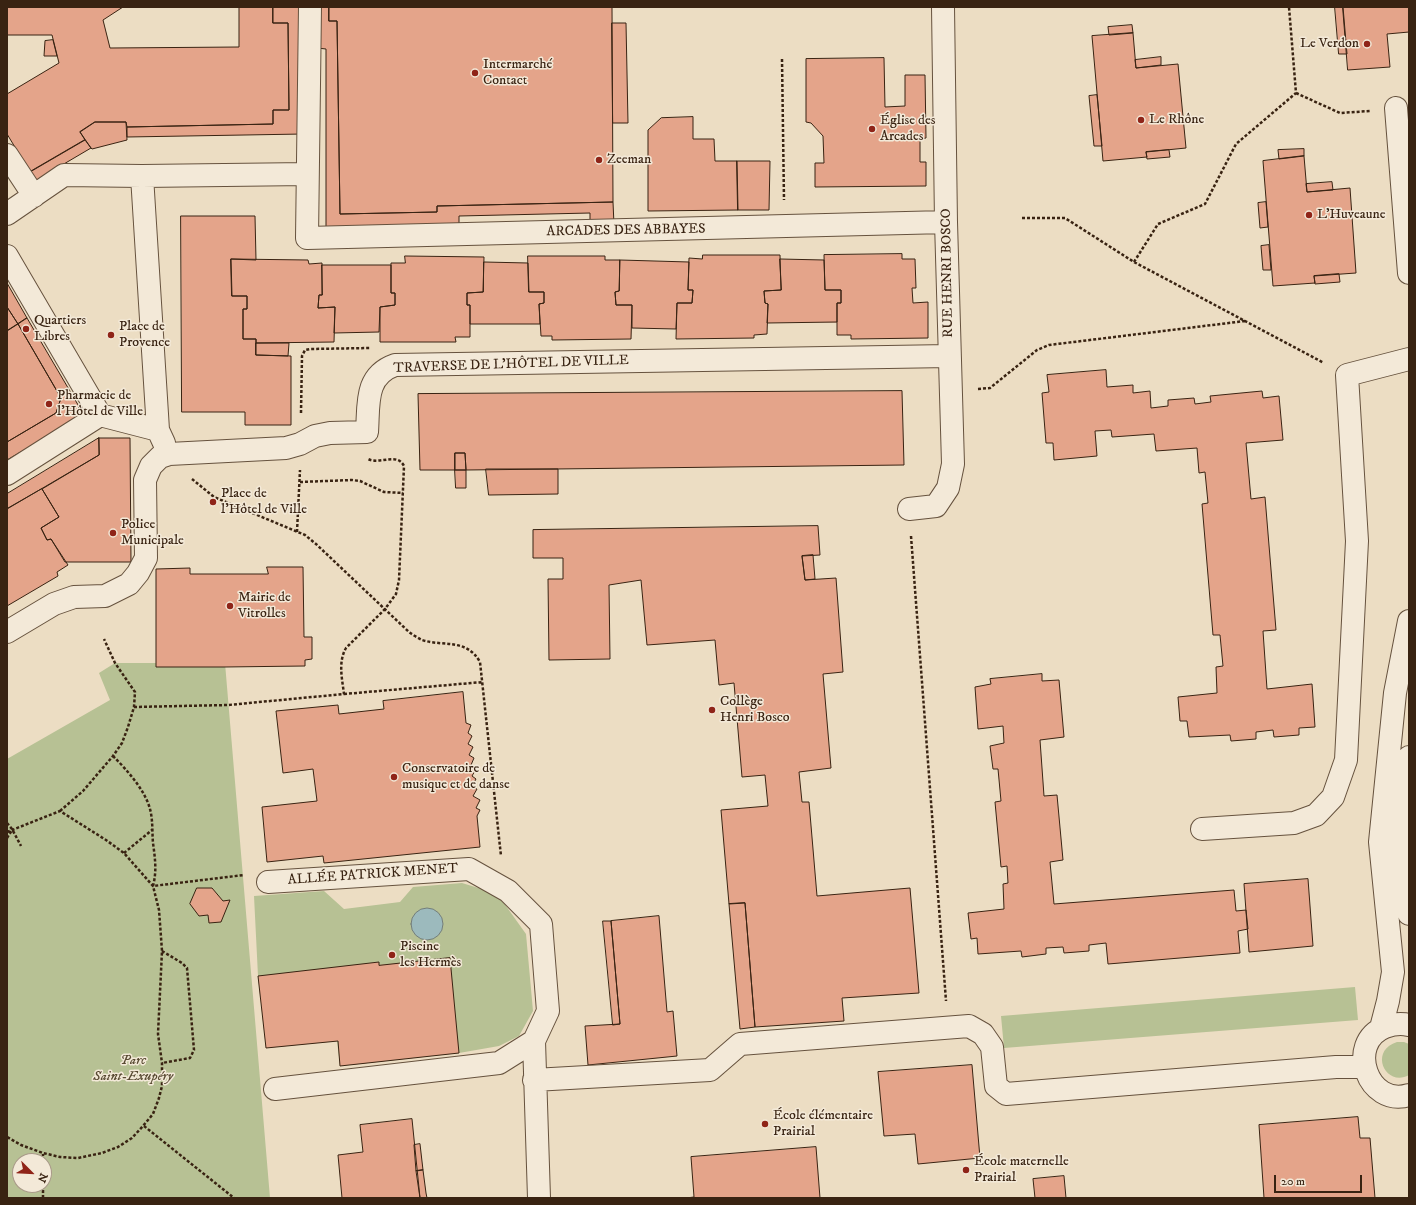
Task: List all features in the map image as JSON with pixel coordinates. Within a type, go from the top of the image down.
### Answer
[{"type":"street","points":[[7,214],[64,174],[142,176],[307,174],[310,7]]},
{"type":"street","name":"RUE HENRI BOSCO","points":[[909,509],[936,506],[948,488],[953,464],[946,222],[944,7]]},
{"type":"street","points":[[1396,108],[1409,273]]},
{"type":"street","points":[[7,156],[34,196]]},
{"type":"street","name":"ARCADES DES ABBAYES","points":[[307,174],[306,238],[946,222]]},
{"type":"street","points":[[142,176],[158,430],[169,454]]},
{"type":"street","points":[[7,256],[100,415],[158,430]]},
{"type":"street","name":"TRAVERSE DE L'HÔTEL DE VILLE","points":[[367,432],[371,388],[377,377],[384,369],[395,366],[949,356]]},
{"type":"street","points":[[1202,829],[1294,823],[1316,815],[1333,797],[1346,760],[1357,541],[1347,375],[1409,359]]},
{"type":"street","points":[[7,474],[100,415]]},
{"type":"street","points":[[7,632],[54,604],[74,597],[105,596],[129,584],[138,573],[146,558],[146,480],[151,466],[160,458],[169,454],[286,448],[300,444],[315,436],[330,433],[367,432]]},
{"type":"street","points":[[1381,1028],[1393,972],[1380,842],[1402,694],[1409,621]]},
{"type":"street","points":[[1409,757],[1401,837],[1409,914]]},
{"type":"street","name":"ALLÉE PATRICK MENET","points":[[268,882],[469,869],[508,890],[541,924],[548,1011],[534,1041],[534,1080],[539,1198]]},
{"type":"street","points":[[1409,1025],[1393,1024],[1381,1028],[1373,1035],[1367,1045],[1364,1055],[1364,1067],[1368,1077],[1375,1086],[1384,1093],[1395,1096],[1409,1095]]},
{"type":"street","points":[[534,1080],[710,1070],[740,1044],[969,1026],[983,1034],[992,1047],[996,1086],[1006,1094],[1336,1067],[1364,1067]]},
{"type":"street","points":[[275,1089],[499,1063],[534,1041]]},
{"type":"path","points":[[1289,7],[1296,93]]},
{"type":"path","points":[[782,59],[784,227]]},
{"type":"path","points":[[1296,93],[1340,113],[1396,108]]},
{"type":"path","points":[[1134,262],[1158,224],[1205,204],[1236,144],[1296,93]]},
{"type":"path","points":[[1022,218],[1065,218],[1134,262],[1246,320],[1347,375]]},
{"type":"path","points":[[951,391],[990,388],[1038,350],[1049,345],[1246,320]]},
{"type":"path","points":[[344,694],[341,662],[342,656],[346,648],[385,609],[396,594],[399,580],[404,466],[402,461],[398,459],[373,461],[368,459],[366,456],[367,432]]},
{"type":"path","points":[[169,454],[189,477],[214,497],[305,535],[409,632],[421,640],[464,646],[475,654],[480,662],[501,852],[501,863],[493,882]]},
{"type":"path","points":[[300,482],[352,480],[360,481],[384,492],[403,493]]},
{"type":"path","points":[[909,509],[948,1028]]},
{"type":"path","points":[[7,832],[60,811],[83,791],[114,756],[122,743],[134,707],[135,692],[115,663],[104,639]]},
{"type":"path","points":[[134,707],[228,705],[482,682]]},
{"type":"path","points":[[52,1155],[78,1158],[102,1153],[132,1138],[153,1114],[163,1081],[158,1034],[162,951],[159,910],[153,886],[156,866],[150,809],[140,788],[114,756]]},
{"type":"path","points":[[60,811],[124,853],[153,886]]},
{"type":"path","points":[[7,822],[21,846]]},
{"type":"path","points":[[7,838],[12,829]]},
{"type":"path","points":[[124,853],[152,830]]},
{"type":"path","points":[[153,886],[243,875],[268,882]]},
{"type":"path","points":[[162,951],[182,963],[187,968],[194,1050],[190,1058],[162,1063]]},
{"type":"path","points":[[144,1126],[234,1198]]},
{"type":"path","points":[[7,1137],[21,1145],[43,1153]]},
{"type":"green space","name":"Parc Saint-Exupéry","points":[[115,663],[225,663],[270,1198],[7,1198],[7,759],[110,700],[99,673]]},
{"type":"green space","name":"Piscine les Hermès","points":[[462,883],[485,890],[501,899],[526,934],[533,1011],[519,1036],[499,1046],[459,1053],[340,1066],[337,1041],[266,1048],[258,976],[254,896],[324,891],[344,909],[400,902],[413,887]]},
{"type":"green space","points":[[1355,987],[1358,1020],[1004,1048],[1001,1016]]},
{"type":"green space","points":[[1397,1042],[1409,1044],[1409,1075],[1401,1078],[1393,1077],[1387,1073],[1382,1060],[1383,1053],[1388,1047]]},
{"type":"water","points":[[427,908],[438,913],[443,924],[438,935],[427,940],[416,935],[411,924],[416,913]]},
{"type":"building","points":[[7,7],[123,7],[103,20],[110,48],[239,47],[239,7],[273,7],[273,23],[288,23],[289,110],[273,110],[273,124],[127,127],[126,122],[95,122],[80,132],[85,140],[30,172],[7,134],[7,94],[59,63],[52,35],[7,35]]},
{"type":"building","points":[[273,7],[301,7],[303,134],[127,137],[127,127],[273,124],[273,110],[289,110],[288,23],[273,23]]},
{"type":"building","points":[[317,7],[329,7],[329,21],[337,21],[340,214],[437,212],[437,206],[613,202],[614,225],[590,225],[590,213],[459,216],[459,227],[326,228],[326,49],[317,48]]},
{"type":"building","name":"Intermarché Contact","points":[[329,7],[612,7],[613,202],[437,206],[437,212],[340,214],[337,21],[329,21]]},
{"type":"building","points":[[1335,7],[1343,7],[1347,54],[1339,54]]},
{"type":"building","name":"Le Verdon","points":[[1343,7],[1409,7],[1409,32],[1387,34],[1390,67],[1348,70]]},
{"type":"building","points":[[612,23],[626,23],[628,123],[613,123]]},
{"type":"building","points":[[1132,25],[1133,33],[1109,35],[1108,27]]},
{"type":"building","name":"Le Rhône","points":[[1133,33],[1136,68],[1178,64],[1186,148],[1146,152],[1147,157],[1103,161],[1092,36]]},
{"type":"building","points":[[53,40],[57,56],[44,56],[45,41]]},
{"type":"building","points":[[1161,57],[1161,65],[1136,68],[1135,60]]},
{"type":"building","name":"Église des Arcades","points":[[884,58],[885,107],[905,106],[905,75],[925,75],[926,138],[920,139],[920,162],[926,162],[926,186],[815,187],[815,163],[824,163],[823,136],[811,123],[806,122],[806,59]]},
{"type":"building","points":[[1097,95],[1102,146],[1094,146],[1089,96]]},
{"type":"building","points":[[693,117],[693,139],[714,139],[715,161],[737,161],[738,210],[648,211],[648,130],[661,118]]},
{"type":"building","points":[[95,122],[126,122],[127,140],[92,149],[80,132]]},
{"type":"building","points":[[85,140],[91,148],[35,181],[30,172]]},
{"type":"building","points":[[1304,149],[1304,156],[1279,159],[1278,150]]},
{"type":"building","points":[[1169,150],[1170,157],[1147,159],[1146,152]]},
{"type":"building","name":"L'Huveaune","points":[[1304,156],[1307,192],[1350,188],[1356,273],[1314,276],[1315,283],[1273,286],[1263,161]]},
{"type":"building","points":[[737,161],[770,161],[769,210],[738,210]]},
{"type":"building","points":[[1332,182],[1333,190],[1307,192],[1306,184]]},
{"type":"building","points":[[1266,202],[1268,227],[1260,228],[1258,203]]},
{"type":"building","points":[[181,216],[255,216],[256,260],[231,259],[232,296],[247,296],[247,309],[243,309],[243,339],[256,339],[256,355],[291,356],[291,425],[245,425],[245,412],[182,412]]},
{"type":"building","points":[[1269,245],[1271,270],[1263,270],[1261,246]]},
{"type":"building","points":[[902,254],[902,259],[915,259],[916,288],[912,288],[913,303],[928,302],[928,338],[851,339],[851,335],[837,335],[837,303],[841,303],[841,290],[825,290],[824,255]]},
{"type":"building","points":[[703,255],[780,255],[781,290],[764,291],[765,303],[768,304],[767,334],[754,335],[754,338],[676,339],[677,303],[692,303],[693,290],[688,290],[689,258],[702,259]]},
{"type":"building","points":[[405,256],[484,257],[483,292],[467,293],[467,305],[470,305],[470,337],[455,337],[456,342],[380,342],[380,307],[395,305],[395,293],[391,293],[391,263],[405,263]]},
{"type":"building","points":[[528,256],[605,256],[605,260],[620,260],[619,291],[615,292],[616,305],[632,305],[631,339],[552,340],[552,336],[541,336],[539,304],[544,303],[544,292],[529,292]]},
{"type":"building","points":[[231,259],[308,260],[309,264],[322,263],[322,295],[319,295],[318,308],[335,307],[334,342],[256,343],[256,339],[243,339],[243,309],[247,309],[247,296],[232,296]]},
{"type":"building","points":[[780,259],[824,260],[825,290],[841,290],[841,303],[837,303],[837,322],[767,323],[768,304],[765,303],[764,291],[781,290]]},
{"type":"building","points":[[620,260],[689,262],[688,290],[693,290],[692,303],[677,303],[676,329],[632,328],[632,305],[616,305],[615,292],[619,291]]},
{"type":"building","points":[[484,262],[528,263],[529,292],[544,292],[544,303],[539,304],[540,324],[470,324],[470,305],[467,305],[467,293],[483,292]]},
{"type":"building","points":[[322,265],[391,265],[391,293],[395,293],[395,305],[380,307],[379,332],[334,333],[335,307],[318,308],[319,295],[322,295]]},
{"type":"building","points":[[1339,274],[1340,282],[1315,284],[1314,276]]},
{"type":"building","points":[[7,283],[27,318],[18,324],[7,307]]},
{"type":"building","points":[[7,307],[18,324],[7,331]]},
{"type":"building","points":[[27,318],[84,415],[7,460],[7,442],[56,413],[61,398],[18,324]]},
{"type":"building","points":[[18,324],[61,398],[56,413],[7,442],[7,331]]},
{"type":"building","points":[[256,343],[289,343],[288,356],[256,355]]},
{"type":"building","points":[[1106,370],[1107,387],[1133,385],[1133,393],[1150,391],[1151,408],[1168,406],[1168,400],[1194,398],[1195,404],[1211,402],[1210,396],[1262,391],[1263,398],[1279,396],[1283,440],[1246,443],[1251,499],[1265,497],[1276,630],[1263,631],[1267,689],[1312,684],[1315,727],[1299,728],[1299,735],[1274,737],[1273,730],[1256,732],[1256,739],[1231,741],[1230,735],[1189,737],[1187,721],[1180,721],[1178,697],[1217,693],[1216,667],[1223,666],[1220,635],[1213,635],[1202,504],[1208,503],[1205,472],[1199,473],[1197,448],[1156,451],[1154,434],[1112,437],[1111,430],[1095,431],[1097,456],[1054,460],[1053,443],[1046,443],[1042,393],[1049,392],[1047,375]]},
{"type":"building","points":[[902,391],[904,465],[466,470],[465,453],[455,453],[455,470],[420,470],[418,394]]},
{"type":"building","points":[[99,438],[99,455],[7,509],[7,494]]},
{"type":"building","points":[[99,438],[130,438],[131,562],[65,562],[51,539],[47,540],[41,528],[59,517],[42,489],[99,455]]},
{"type":"building","points":[[455,453],[465,453],[466,470],[455,470]]},
{"type":"building","points":[[486,469],[558,469],[558,494],[489,495]]},
{"type":"building","points":[[455,470],[466,470],[466,488],[456,488]]},
{"type":"building","points":[[42,489],[59,517],[41,528],[47,540],[51,539],[68,565],[57,572],[58,576],[7,606],[7,509]]},
{"type":"building","points":[[818,526],[820,555],[802,556],[805,580],[836,578],[843,672],[823,674],[831,768],[799,772],[802,802],[809,802],[817,896],[910,888],[919,993],[842,998],[844,1021],[755,1027],[745,903],[729,904],[721,810],[768,806],[765,775],[742,777],[734,683],[719,685],[715,640],[647,645],[641,580],[609,585],[610,659],[549,660],[548,579],[563,579],[563,558],[533,558],[533,530]]},
{"type":"building","points":[[813,555],[815,579],[805,580],[802,556]]},
{"type":"building","name":"Mairie de Vitrolles","points":[[267,567],[303,567],[304,637],[312,637],[312,659],[305,660],[305,666],[156,667],[156,569],[190,568],[190,574],[268,574]]},
{"type":"building","points":[[1042,674],[1042,681],[1059,680],[1064,737],[1040,740],[1044,796],[1057,795],[1063,860],[1050,862],[1054,904],[1234,890],[1236,911],[1246,910],[1248,929],[1238,931],[1240,953],[1108,964],[1106,943],[1089,945],[1089,951],[1064,953],[1063,947],[1046,948],[1046,954],[1022,957],[1021,951],[978,954],[977,938],[971,939],[968,913],[1004,909],[1003,884],[1008,883],[1007,866],[1001,867],[995,802],[1001,801],[998,769],[993,769],[990,746],[1004,743],[1003,726],[978,729],[975,687],[991,684],[990,679]]},
{"type":"building","name":"Conservatoire de musique et de danse","points":[[463,692],[466,723],[471,725],[468,733],[472,736],[468,744],[473,747],[469,755],[474,758],[471,765],[476,769],[472,776],[476,779],[472,786],[477,789],[473,796],[480,800],[476,808],[480,810],[477,816],[480,847],[324,863],[323,856],[267,862],[262,807],[317,801],[313,769],[283,773],[276,711],[338,705],[339,714],[384,709],[383,701]]},
{"type":"building","points":[[1308,879],[1313,946],[1249,952],[1244,884]]},
{"type":"building","points":[[197,888],[212,888],[223,901],[230,900],[221,922],[209,923],[208,915],[199,916],[190,904]]},
{"type":"building","points":[[745,903],[755,1027],[740,1029],[729,904]]},
{"type":"building","points":[[659,916],[667,1012],[673,1011],[677,1056],[588,1065],[585,1026],[620,1024],[611,921]]},
{"type":"building","points":[[603,921],[611,921],[620,1024],[613,1025]]},
{"type":"building","points":[[450,958],[459,1053],[340,1066],[338,1041],[266,1048],[258,976],[379,962],[379,965]]},
{"type":"building","points":[[972,1065],[980,1158],[918,1164],[915,1134],[884,1136],[878,1072]]},
{"type":"building","points":[[1358,1117],[1360,1138],[1370,1138],[1375,1198],[1264,1198],[1259,1125]]},
{"type":"building","points":[[412,1119],[420,1198],[342,1198],[338,1155],[363,1152],[360,1125]]},
{"type":"building","points":[[420,1144],[423,1170],[416,1171],[414,1145]]},
{"type":"building","points":[[816,1147],[820,1198],[686,1198],[694,1197],[691,1157]]},
{"type":"building","points":[[423,1170],[427,1198],[420,1198],[416,1171]]},
{"type":"building","points":[[1064,1176],[1066,1198],[1035,1198],[1033,1179]]},
{"type":"place","name":"Le Verdon","points":[[1367,44]]},
{"type":"place","name":"Intermarché Contact","points":[[475,73]]},
{"type":"place","name":"Le Rhône","points":[[1141,120]]},
{"type":"place","name":"Église des Arcades","points":[[872,129]]},
{"type":"place","name":"Zeeman","points":[[599,160]]},
{"type":"place","name":"L'Huveaune","points":[[1309,215]]},
{"type":"place","name":"Quartiers Libres","points":[[26,329]]},
{"type":"place","name":"Place de Provence","points":[[111,335]]},
{"type":"place","name":"Pharmacie de l'Hôtel de Ville","points":[[49,404]]},
{"type":"place","name":"Place de l'Hôtel de Ville","points":[[213,502]]},
{"type":"place","name":"Police Municipale","points":[[113,533]]},
{"type":"place","name":"Mairie de Vitrolles","points":[[230,606]]},
{"type":"place","name":"Collège Henri Bosco","points":[[712,710]]},
{"type":"place","name":"Conservatoire de musique et de danse","points":[[394,777]]},
{"type":"place","name":"Piscine les Hermès","points":[[392,955]]},
{"type":"place","name":"École élémentaire Prairial","points":[[765,1124]]},
{"type":"place","name":"École maternelle Prairial","points":[[966,1170]]}]
